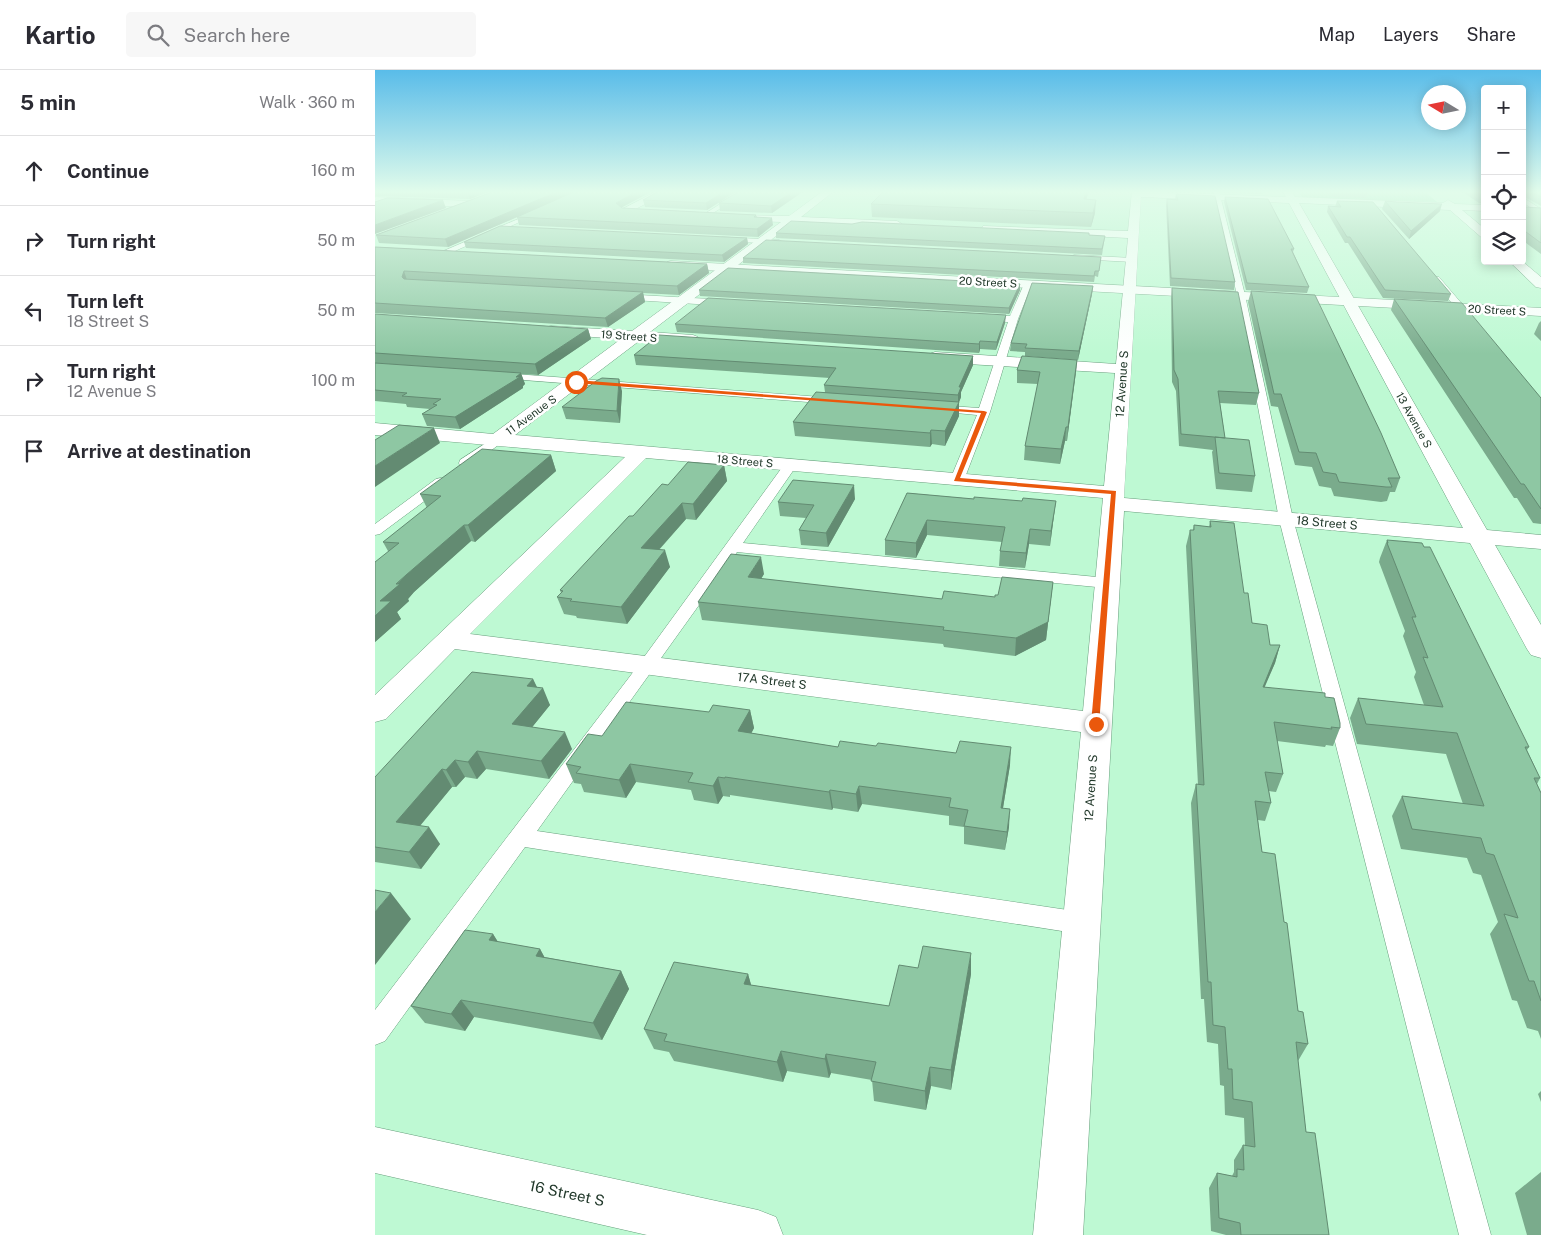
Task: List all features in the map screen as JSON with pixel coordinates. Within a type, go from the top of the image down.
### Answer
[{"type":"street","name":"11 Avenue S","points":[[497,440],[757,245]]},
{"type":"street","points":[[1120,245],[1133,247]]},
{"type":"street","name":"13 Avenue S","points":[[1317,245],[1541,649]]},
{"type":"street","name":"12 Avenue S","points":[[1058,1235],[1133,247]]},
{"type":"street","points":[[438,252],[473,254]]},
{"type":"street","name":"20 Street S","points":[[658,264],[1541,312]]},
{"type":"street","points":[[1520,265],[1541,284]]},
{"type":"street","name":"19 Street S","points":[[539,330],[704,341]]},
{"type":"street","points":[[922,356],[1123,369]]},
{"type":"street","name":"18 Street S","points":[[375,429],[957,480],[1286,519],[1541,542]]},
{"type":"street","points":[[375,712],[641,453]]},
{"type":"street","name":"17A Street S","points":[[449,640],[1096,724]]},
{"type":"street","name":"16 Street S","points":[[375,1150],[758,1235]]},
{"type":"lane","points":[[438,252],[456,245]]},
{"type":"lane","points":[[1229,245],[1286,519],[1475,1235]]},
{"type":"lane","points":[[1064,256],[1133,247]]},
{"type":"lane","points":[[1429,271],[1479,330]]},
{"type":"lane","points":[[957,480],[984,412],[1013,320],[1028,284]]},
{"type":"lane","points":[[615,296],[741,304]]},
{"type":"lane","points":[[974,317],[1013,320]]},
{"type":"lane","points":[[490,376],[845,402]]},
{"type":"lane","points":[[925,408],[984,412]]},
{"type":"lane","points":[[375,531],[497,440]]},
{"type":"lane","points":[[375,1032],[518,837],[649,665],[791,465]]},
{"type":"lane","points":[[734,547],[1107,583]]},
{"type":"lane","points":[[518,837],[1081,923]]},
{"type":"building","points":[[531,245],[736,245],[722,255]]},
{"type":"building","points":[[759,245],[872,245],[1101,257],[1099,271],[1095,271],[1094,276],[743,258]]},
{"type":"building","points":[[1028,245],[1103,245],[1102,249]]},
{"type":"building","points":[[1169,245],[1226,245],[1235,282],[1171,278]]},
{"type":"building","points":[[1237,245],[1292,245],[1294,249],[1291,249],[1309,287],[1247,283]]},
{"type":"building","points":[[1356,245],[1410,245],[1451,294],[1385,290]]},
{"type":"building","points":[[375,247],[707,264],[677,286],[404,271],[402,277],[404,279],[643,292],[605,318],[375,303]]},
{"type":"building","points":[[728,268],[1020,284],[1009,308],[699,290]]},
{"type":"building","points":[[1032,283],[1093,286],[1079,351],[1025,348],[1027,344],[1011,343]]},
{"type":"building","points":[[1172,288],[1238,292],[1259,393],[1218,391],[1225,438],[1181,434],[1178,379],[1174,370]]},
{"type":"building","points":[[1251,291],[1315,295],[1381,433],[1400,478],[1388,478],[1392,487],[1339,482],[1336,474],[1323,472],[1316,453],[1299,452],[1281,394],[1274,394]]},
{"type":"building","points":[[708,298],[1006,315],[997,342],[980,341],[979,344],[675,324]]},
{"type":"building","points":[[1394,299],[1462,303],[1541,398],[1541,509],[1524,484],[1521,484]]},
{"type":"building","points":[[375,314],[588,329],[535,364],[375,353]]},
{"type":"building","points":[[659,335],[973,356],[959,387],[961,387],[958,395],[824,385],[836,368],[634,355]]},
{"type":"building","points":[[1022,356],[1077,360],[1068,427],[1066,427],[1061,449],[1025,446],[1040,372],[1017,370]]},
{"type":"building","points":[[375,363],[521,373],[516,377],[520,377],[455,417],[422,414],[437,405],[433,404],[441,399],[402,396],[407,393],[375,390]]},
{"type":"building","points":[[602,378],[619,379],[617,411],[562,407],[596,381]]},
{"type":"building","points":[[816,392],[959,402],[945,431],[931,430],[930,433],[793,422]]},
{"type":"building","points":[[399,425],[434,428],[375,466],[375,440]]},
{"type":"building","points":[[1215,437],[1249,440],[1255,476],[1219,473]]},
{"type":"building","points":[[482,449],[551,455],[468,525],[464,525],[396,584],[400,584],[380,601],[391,601],[375,616],[375,562],[399,543],[383,542],[441,496],[420,494]]},
{"type":"building","points":[[688,462],[724,465],[693,504],[682,503],[641,548],[665,550],[621,607],[570,601],[572,599],[557,597],[563,591],[560,590],[629,516],[633,516],[662,484],[668,485]]},
{"type":"building","points":[[793,480],[854,485],[826,533],[799,530],[814,505],[778,502]]},
{"type":"building","points":[[907,493],[974,499],[974,497],[1022,501],[1023,498],[1056,501],[1051,531],[1030,529],[1026,553],[1000,551],[1005,527],[927,520],[916,543],[885,540]]},
{"type":"building","points":[[1210,521],[1234,523],[1244,593],[1248,593],[1252,623],[1267,625],[1270,645],[1280,645],[1263,687],[1325,693],[1325,697],[1334,698],[1340,723],[1340,728],[1331,727],[1332,729],[1274,722],[1283,774],[1265,772],[1271,803],[1255,801],[1262,852],[1275,854],[1284,922],[1287,923],[1298,1011],[1303,1012],[1308,1044],[1296,1042],[1306,1132],[1315,1133],[1329,1235],[1241,1235],[1240,1223],[1219,1218],[1217,1173],[1237,1177],[1237,1169],[1244,1170],[1243,1145],[1255,1147],[1252,1102],[1233,1099],[1232,1069],[1228,1069],[1225,1027],[1213,1025],[1211,982],[1208,982],[1196,784],[1204,785],[1190,530],[1194,530],[1194,525],[1211,527]]},
{"type":"building","points":[[1387,540],[1422,543],[1424,547],[1430,547],[1529,747],[1525,747],[1540,778],[1534,778],[1541,793],[1541,1001],[1534,981],[1529,981],[1504,914],[1518,918],[1494,855],[1486,853],[1481,838],[1412,829],[1402,796],[1484,806],[1457,733],[1366,724],[1358,698],[1443,707],[1423,657],[1428,658],[1412,617],[1416,617]]},
{"type":"building","points":[[731,554],[761,557],[748,577],[942,599],[944,591],[995,597],[995,595],[998,595],[1002,577],[1053,582],[1048,622],[1016,638],[943,630],[944,627],[698,602]]},
{"type":"building","points":[[472,672],[533,679],[527,686],[543,688],[512,724],[565,732],[541,761],[477,751],[468,762],[455,760],[446,770],[442,769],[396,822],[429,827],[409,852],[375,847],[375,777]]},
{"type":"building","points":[[626,702],[709,712],[713,705],[750,710],[738,731],[838,747],[840,741],[876,746],[878,743],[956,753],[960,741],[1011,747],[1001,808],[1010,809],[1007,832],[964,826],[968,810],[949,807],[951,798],[859,786],[856,794],[830,790],[829,792],[725,777],[718,777],[713,786],[688,782],[693,773],[630,764],[619,780],[576,773],[581,767],[566,764],[588,734],[602,736]]},
{"type":"building","points":[[375,890],[391,893],[375,912]]},
{"type":"building","points":[[465,930],[493,934],[489,940],[540,949],[536,956],[621,971],[593,1023],[461,1000],[451,1014],[411,1006]]},
{"type":"building","points":[[923,946],[971,953],[951,1070],[930,1067],[925,1091],[871,1081],[876,1062],[826,1054],[825,1059],[781,1051],[777,1062],[664,1041],[667,1034],[644,1029],[674,962],[748,974],[744,984],[889,1006],[899,965],[918,968]]},
{"type":"route","points":[[576,382],[984,412],[957,480],[1114,493],[1096,724]]}]
